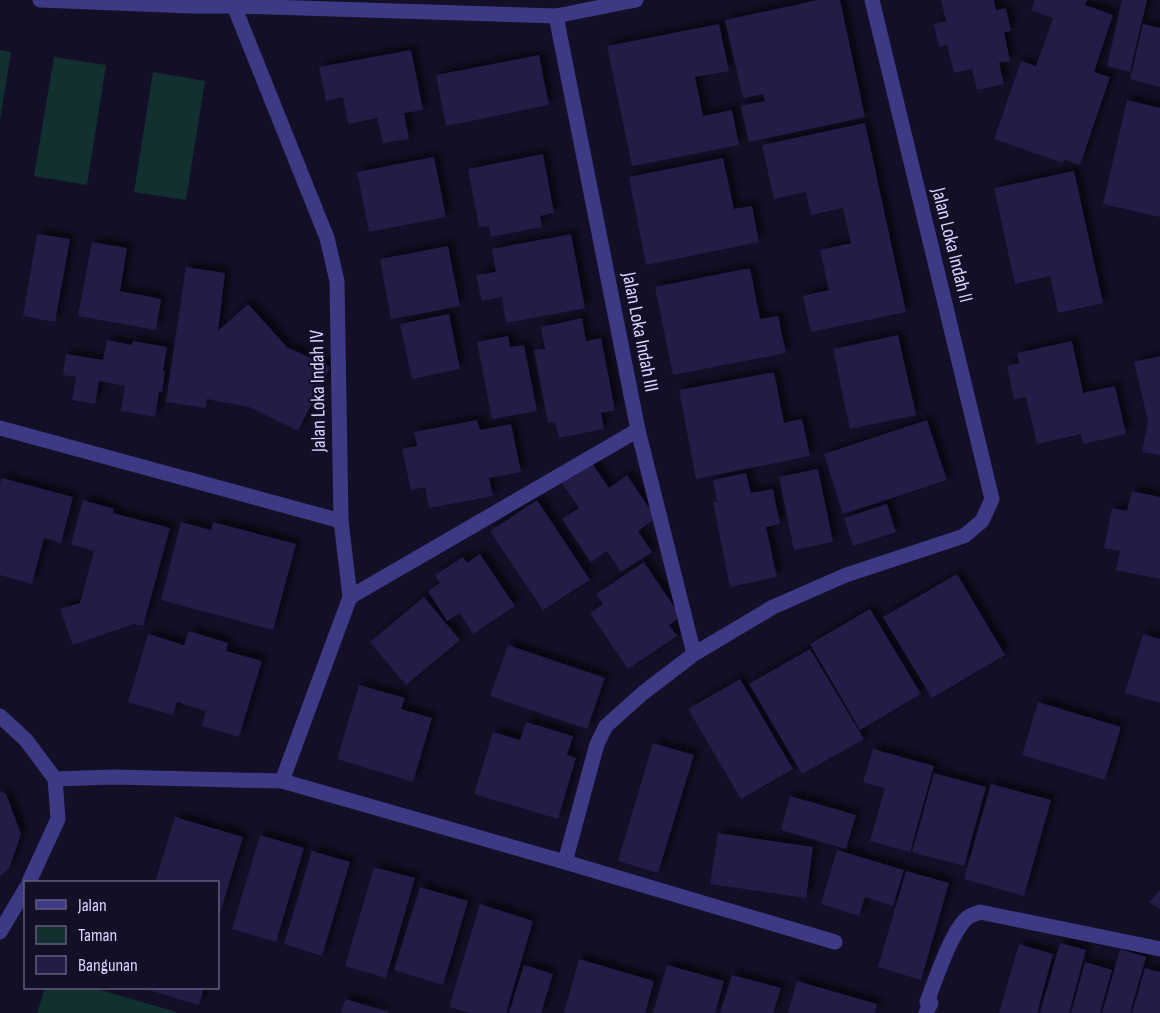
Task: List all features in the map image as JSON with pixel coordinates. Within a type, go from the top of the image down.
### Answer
[{"type":"street","points":[[40,0],[556,16],[636,0]]},
{"type":"street","name":"Jalan Loka Indah II","points":[[694,654],[773,607],[835,579],[964,536],[982,521],[992,499],[872,0]]},
{"type":"street","name":"Jalan Loka Indah IV","points":[[234,6],[327,238],[337,281],[341,521],[350,597],[282,781]]},
{"type":"street","name":"Jalan Loka Indah III","points":[[556,16],[638,430],[694,654]]},
{"type":"street","points":[[0,428],[341,521]]},
{"type":"street","points":[[350,597],[638,430]]},
{"type":"street","points":[[565,862],[597,744],[606,726],[643,693],[694,654]]},
{"type":"street","points":[[0,716],[26,740],[55,779],[58,819],[29,881]]},
{"type":"street","points":[[55,779],[113,777],[282,781],[836,942]]},
{"type":"street","points":[[0,932],[24,891]]},
{"type":"street","points":[[926,1013],[931,1003],[927,1002],[957,930],[968,917],[980,912],[1160,949]]},
{"type":"green space","points":[[0,50],[11,52],[0,120]]},
{"type":"green space","points":[[54,57],[106,65],[87,185],[34,176]]},
{"type":"green space","points":[[153,72],[205,81],[186,200],[134,192]]},
{"type":"green space","points":[[45,989],[97,989],[176,1012],[176,1013],[37,1013]]},
{"type":"building","points":[[818,0],[840,0],[865,117],[749,142],[741,106],[765,101],[763,94],[743,98],[725,20]]},
{"type":"building","points":[[941,0],[994,0],[996,10],[1006,8],[1011,31],[1004,32],[1010,61],[999,63],[1004,84],[977,90],[972,69],[954,73],[947,45],[939,47],[934,24],[946,21]]},
{"type":"building","points":[[1035,0],[1087,0],[1085,5],[1113,15],[1094,72],[1110,77],[1080,165],[1064,159],[1063,163],[994,139],[1021,61],[1036,66],[1053,18],[1031,10]]},
{"type":"building","points":[[1122,0],[1147,0],[1130,72],[1107,66]]},
{"type":"building","points":[[719,24],[729,71],[695,77],[703,116],[732,110],[739,145],[632,166],[607,46]]},
{"type":"building","points":[[1143,24],[1160,28],[1160,87],[1130,79]]},
{"type":"building","points":[[411,50],[423,110],[404,113],[409,139],[383,143],[377,118],[348,124],[343,97],[326,101],[319,67]]},
{"type":"building","points":[[539,55],[549,105],[446,126],[436,75]]},
{"type":"building","points":[[1127,100],[1160,108],[1160,217],[1103,204]]},
{"type":"building","points":[[865,123],[906,312],[811,332],[803,296],[829,290],[820,250],[851,243],[843,208],[811,215],[806,192],[774,199],[762,145]]},
{"type":"building","points":[[543,154],[554,213],[540,216],[542,227],[491,237],[489,226],[479,227],[468,169]]},
{"type":"building","points":[[434,157],[446,217],[369,232],[357,172]]},
{"type":"building","points":[[723,158],[734,209],[752,206],[759,242],[646,265],[629,177]]},
{"type":"building","points":[[1074,171],[1103,303],[1058,313],[1050,276],[1015,284],[994,188]]},
{"type":"building","points":[[37,234],[70,239],[55,322],[23,316]]},
{"type":"building","points":[[571,234],[585,308],[506,323],[502,297],[482,301],[476,275],[496,272],[492,249]]},
{"type":"building","points":[[92,242],[127,248],[120,291],[161,299],[156,330],[78,316]]},
{"type":"building","points":[[448,246],[460,306],[391,319],[380,259]]},
{"type":"building","points":[[186,267],[225,273],[218,331],[248,304],[287,347],[330,367],[298,431],[249,407],[207,399],[206,408],[166,402]]},
{"type":"building","points":[[750,268],[760,319],[778,316],[786,353],[673,375],[655,287]]},
{"type":"building","points":[[449,314],[460,369],[412,379],[400,324]]},
{"type":"building","points":[[582,318],[586,341],[601,338],[615,410],[601,413],[604,429],[559,438],[555,422],[548,423],[534,350],[545,349],[541,327]]},
{"type":"building","points":[[898,335],[916,415],[850,429],[833,349]]},
{"type":"building","points":[[508,336],[510,347],[524,345],[537,411],[492,419],[477,342]]},
{"type":"building","points":[[107,340],[132,345],[133,341],[167,347],[162,392],[159,392],[155,417],[121,411],[125,386],[99,381],[95,404],[72,400],[76,377],[63,375],[66,354],[103,360]]},
{"type":"building","points":[[1072,341],[1083,393],[1115,386],[1126,434],[1083,444],[1081,434],[1037,444],[1026,397],[1014,399],[1007,366],[1019,363],[1017,353]]},
{"type":"building","points":[[1160,356],[1160,455],[1142,452],[1148,421],[1134,362]]},
{"type":"building","points":[[774,372],[784,423],[802,419],[810,456],[696,479],[679,390]]},
{"type":"building","points":[[477,420],[480,430],[511,424],[521,472],[489,478],[493,496],[429,508],[425,487],[411,490],[402,449],[417,446],[414,432]]},
{"type":"building","points":[[927,420],[947,480],[843,514],[824,454]]},
{"type":"building","points":[[592,463],[609,488],[627,475],[656,518],[638,531],[652,552],[621,572],[607,551],[591,562],[562,519],[579,508],[562,483]]},
{"type":"building","points":[[818,469],[833,542],[794,550],[779,477]]},
{"type":"building","points":[[746,473],[751,493],[773,489],[780,524],[766,527],[777,577],[730,587],[713,502],[717,502],[713,480]]},
{"type":"building","points":[[2,478],[73,497],[61,543],[44,538],[32,584],[0,575],[0,483]]},
{"type":"building","points":[[1132,491],[1160,497],[1160,579],[1116,570],[1120,551],[1104,548],[1112,508],[1127,511]]},
{"type":"building","points":[[83,500],[114,509],[113,513],[170,528],[143,626],[134,624],[73,645],[60,609],[80,603],[94,551],[71,544]]},
{"type":"building","points":[[537,500],[590,580],[543,610],[490,531]]},
{"type":"building","points":[[887,504],[896,532],[853,546],[844,518]]},
{"type":"building","points":[[181,522],[211,530],[213,522],[296,544],[273,630],[161,600]]},
{"type":"building","points":[[480,554],[515,606],[473,634],[460,613],[447,621],[428,591],[440,583],[435,575],[463,557],[467,563]]},
{"type":"building","points":[[644,562],[681,617],[669,625],[677,636],[628,669],[590,613],[603,604],[596,594]]},
{"type":"building","points":[[957,574],[1005,655],[932,698],[883,617]]},
{"type":"building","points":[[424,597],[460,640],[406,685],[370,642]]},
{"type":"building","points":[[870,609],[921,694],[860,730],[810,644]]},
{"type":"building","points":[[189,631],[228,643],[226,651],[262,661],[239,737],[202,726],[206,711],[177,702],[173,715],[128,702],[148,634],[184,645]]},
{"type":"building","points":[[1143,634],[1160,639],[1160,703],[1125,693]]},
{"type":"building","points":[[508,645],[605,678],[587,729],[490,696]]},
{"type":"building","points":[[810,649],[864,739],[802,774],[749,684]]},
{"type":"building","points":[[740,679],[793,769],[741,799],[688,709]]},
{"type":"building","points":[[359,685],[405,698],[401,709],[432,718],[413,782],[337,759]]},
{"type":"building","points":[[1038,702],[1121,727],[1105,780],[1022,755]]},
{"type":"building","points":[[526,722],[573,736],[567,755],[576,758],[558,819],[474,794],[493,732],[520,740]]},
{"type":"building","points":[[653,743],[694,755],[658,873],[618,861]]},
{"type":"building","points":[[873,749],[934,766],[910,852],[870,841],[885,788],[863,782]]},
{"type":"building","points":[[934,773],[986,787],[964,866],[912,852]]},
{"type":"building","points":[[991,784],[1051,800],[1024,896],[964,879]]},
{"type":"building","points":[[0,791],[6,794],[21,834],[9,869],[0,876]]},
{"type":"building","points":[[790,796],[856,815],[846,849],[781,830]]},
{"type":"building","points":[[175,817],[243,837],[219,917],[219,881],[155,881]]},
{"type":"building","points":[[718,833],[813,847],[806,898],[710,884]]},
{"type":"building","points":[[260,835],[304,848],[276,942],[232,929]]},
{"type":"building","points":[[837,850],[904,870],[893,906],[865,897],[859,916],[821,904]]},
{"type":"building","points":[[312,851],[350,862],[322,956],[284,944]]},
{"type":"building","points":[[374,867],[415,878],[386,978],[345,966]]},
{"type":"building","points":[[906,871],[949,883],[921,980],[878,967]]},
{"type":"building","points":[[420,887],[468,901],[443,985],[394,970]]},
{"type":"building","points":[[1160,890],[1160,909],[1149,902]]},
{"type":"building","points":[[480,904],[533,921],[506,1013],[470,1013],[449,1007]]},
{"type":"building","points":[[1060,943],[1086,950],[1069,1013],[1040,1013]]},
{"type":"building","points":[[1019,944],[1053,954],[1037,1013],[999,1013]]},
{"type":"building","points":[[1120,949],[1146,957],[1130,1013],[1102,1013]]},
{"type":"building","points":[[579,959],[654,981],[645,1013],[564,1013]]},
{"type":"building","points":[[1085,962],[1112,970],[1100,1013],[1071,1013]]},
{"type":"building","points":[[524,965],[553,974],[541,1013],[509,1013]]},
{"type":"building","points":[[667,965],[724,981],[715,1013],[653,1013]]},
{"type":"building","points":[[1145,968],[1160,972],[1160,1013],[1132,1013]]},
{"type":"building","points":[[732,975],[781,988],[773,1013],[720,1013]]},
{"type":"building","points":[[797,981],[877,1004],[875,1013],[788,1013]]},
{"type":"building","points":[[145,989],[204,989],[199,1005]]},
{"type":"building","points":[[345,999],[389,1012],[341,1013]]}]
